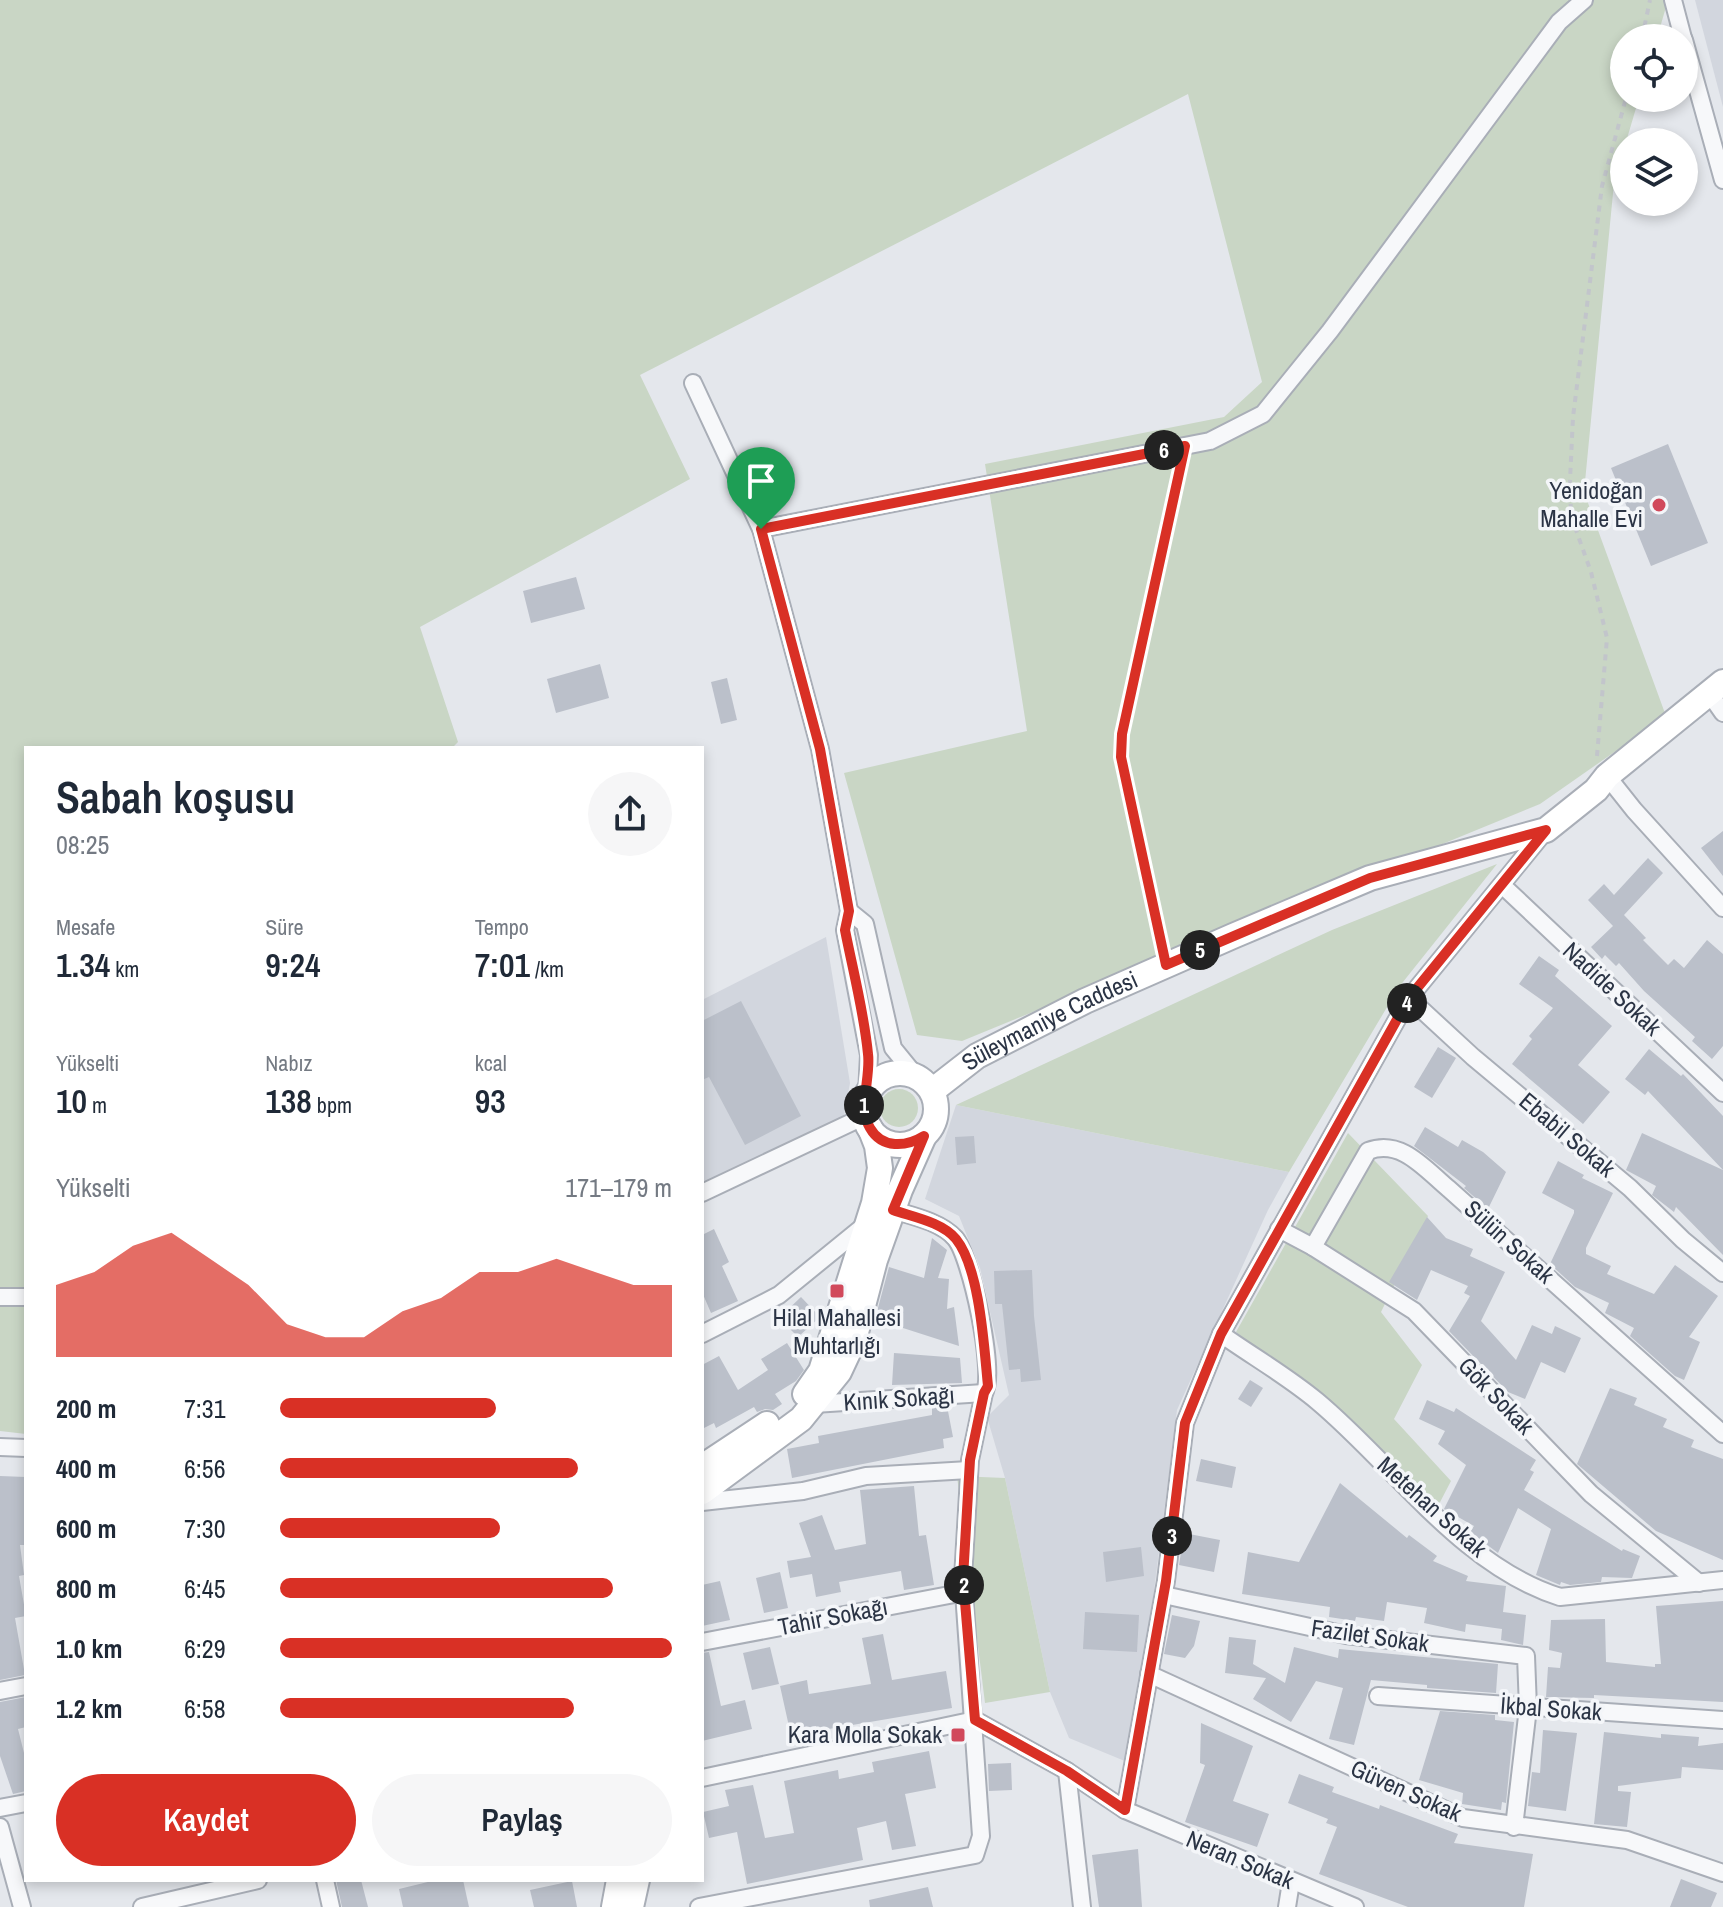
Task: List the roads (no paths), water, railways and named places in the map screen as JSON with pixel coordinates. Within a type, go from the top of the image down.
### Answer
[{"type":"street","points":[[761,529],[1210,441],[1263,414],[1330,331],[1559,22],[1584,0]]},
{"type":"street","points":[[1673,0],[1680,24]]},
{"type":"street","points":[[1698,90],[1723,180]]},
{"type":"street","points":[[693,383],[761,529],[820,749],[849,911],[845,930],[869,1055],[867,1112],[880,1168],[869,1221],[821,1371],[781,1415],[704,1466]]},
{"type":"street","points":[[1716,687],[1723,713]]},
{"type":"street","name":"Süleymaniye Caddesi","points":[[924,1083],[1085,1001],[1370,878],[1546,830],[1716,687]]},
{"type":"street","points":[[1601,783],[1634,810],[1723,908]]},
{"type":"street","points":[[1125,1810],[1164,1595],[1185,1423],[1221,1334],[1409,998],[1546,830]]},
{"type":"street","name":"Nadide Sokak","points":[[1502,885],[1723,1093]]},
{"type":"street","points":[[704,1491],[801,1419],[839,1372],[854,1340],[875,1260],[893,1210],[936,1114],[936,1101],[893,1048],[865,924],[849,911]]},
{"type":"street","name":"Ebabil Sokak","points":[[1409,998],[1473,1057],[1630,1188],[1683,1240],[1723,1273]]},
{"type":"street","points":[[704,1192],[867,1112],[882,1077],[893,1073],[924,1083]]},
{"type":"street","points":[[867,1112],[878,1137],[889,1143],[901,1145],[924,1136]]},
{"type":"street","name":"Sülün Sokak","points":[[1313,1247],[1368,1151],[1382,1145],[1402,1150],[1723,1434]]},
{"type":"street","points":[[699,1907],[975,1855],[981,1836],[965,1592],[969,1470],[988,1386],[983,1339],[968,1261],[955,1237],[937,1225],[893,1210]]},
{"type":"street","points":[[704,1333],[779,1295],[869,1221]]},
{"type":"street","name":"Gök Sokak","points":[[1279,1229],[1414,1311],[1591,1494],[1699,1583]]},
{"type":"street","points":[[0,1297],[24,1297]]},
{"type":"street","name":"Metehan Sokak","points":[[1221,1334],[1316,1400],[1470,1548],[1538,1590],[1560,1597],[1723,1580]]},
{"type":"street","name":"Kınık Sokağı","points":[[814,1404],[984,1393]]},
{"type":"street","points":[[0,1447],[24,1448]]},
{"type":"street","points":[[704,1502],[803,1491],[866,1476],[969,1470]]},
{"type":"street","name":"Tahir Sokağı","points":[[704,1642],[965,1592]]},
{"type":"street","name":"Fazilet Sokak","points":[[1164,1595],[1346,1635],[1526,1656],[1528,1708]]},
{"type":"street","name":"Güven Sokak","points":[[1149,1674],[1463,1818],[1627,1840],[1723,1873]]},
{"type":"street","points":[[0,1691],[24,1686]]},
{"type":"street","name":"İkbal Sokak","points":[[1378,1696],[1723,1720]]},
{"type":"street","points":[[1514,1827],[1528,1708]]},
{"type":"street","points":[[704,1778],[975,1720]]},
{"type":"street","name":"Neran Sokak","points":[[975,1720],[1067,1771],[1125,1810],[1355,1907]]},
{"type":"street","points":[[1067,1771],[1082,1907]]},
{"type":"street","points":[[1,1805],[24,1803]]},
{"type":"street","points":[[0,1827],[22,1907]]},
{"type":"street","points":[[142,1907],[249,1882]]},
{"type":"street","points":[[325,1882],[331,1907]]},
{"type":"street","points":[[614,1907],[619,1882]]},
{"type":"street","points":[[631,1907],[637,1882]]},
{"type":"street","points":[[1287,1907],[1291,1882]]},
{"type":"lane","points":[[1166,965],[1121,757],[1122,734],[1185,446]]},
{"type":"place","name":"Yenidoğan Mahalle Evi","points":[[1659,505]]},
{"type":"place","name":"Hilal Mahallesi Muhtarlığı","points":[[837,1291]]},
{"type":"place","name":"Kara Molla Sokak","points":[[958,1735]]}]
